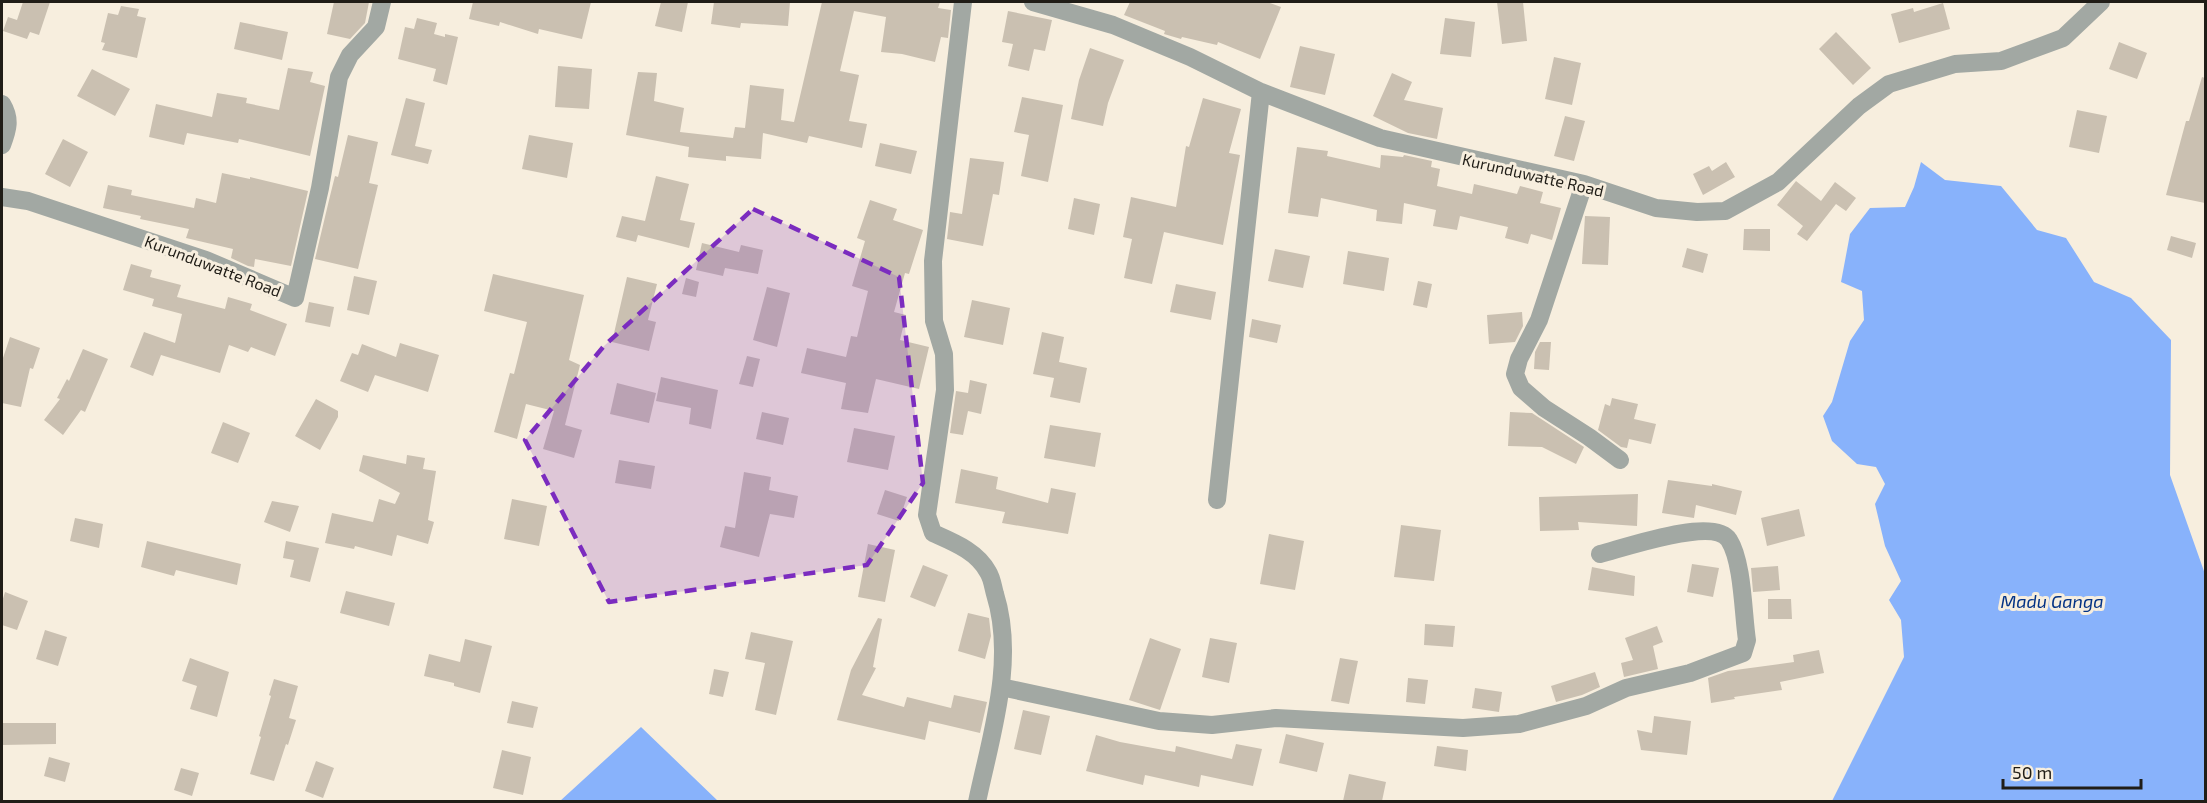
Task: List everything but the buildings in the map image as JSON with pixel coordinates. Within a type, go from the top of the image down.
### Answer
[{"type":"street","name":"Kurunduwatte Road","points":[[2,197],[28,201],[206,260],[295,298],[320,188],[339,77],[350,55],[376,27],[382,2]]},
{"type":"street","points":[[963,2],[933,261],[934,321],[944,354],[945,390],[927,515],[933,533],[969,550],[988,572],[999,606],[1003,654],[1001,687],[977,801]]},
{"type":"street","name":"Kurunduwatte Road","points":[[1033,2],[1113,25],[1190,57],[1261,92],[1380,138],[1584,184],[1656,208],[1697,212],[1725,211],[1778,182],[1859,106],[1889,84],[1955,64],[2001,61],[2063,39],[2101,2]]},
{"type":"street","points":[[1217,500],[1261,92]]},
{"type":"street","points":[[2,104],[9,116],[9,126],[2,145]]},
{"type":"street","points":[[1584,184],[1539,321],[1519,359],[1515,374],[1521,388],[1544,408],[1620,460]]},
{"type":"street","points":[[1001,687],[1159,721],[1212,725],[1276,718],[1463,728],[1519,724],[1587,706],[1626,688],[1690,673],[1743,653],[1747,640],[1737,560],[1728,539],[1720,533],[1712,531],[1684,533],[1600,554]]},
{"type":"highlighted area","points":[[753,209],[899,277],[923,483],[867,565],[609,602],[525,440],[604,346]]},
{"type":"water","name":"Madu Ganga","points":[[1921,162],[1945,180],[2001,186],[2037,230],[2066,238],[2094,282],[2131,298],[2171,340],[2170,475],[2205,574],[2205,801],[1832,801],[1904,657],[1901,620],[1889,600],[1901,581],[1885,546],[1875,504],[1885,484],[1876,467],[1857,464],[1832,441],[1823,416],[1832,402],[1850,341],[1864,320],[1862,291],[1841,282],[1850,234],[1870,208],[1905,207]]},
{"type":"water","points":[[641,727],[718,801],[560,801]]}]
